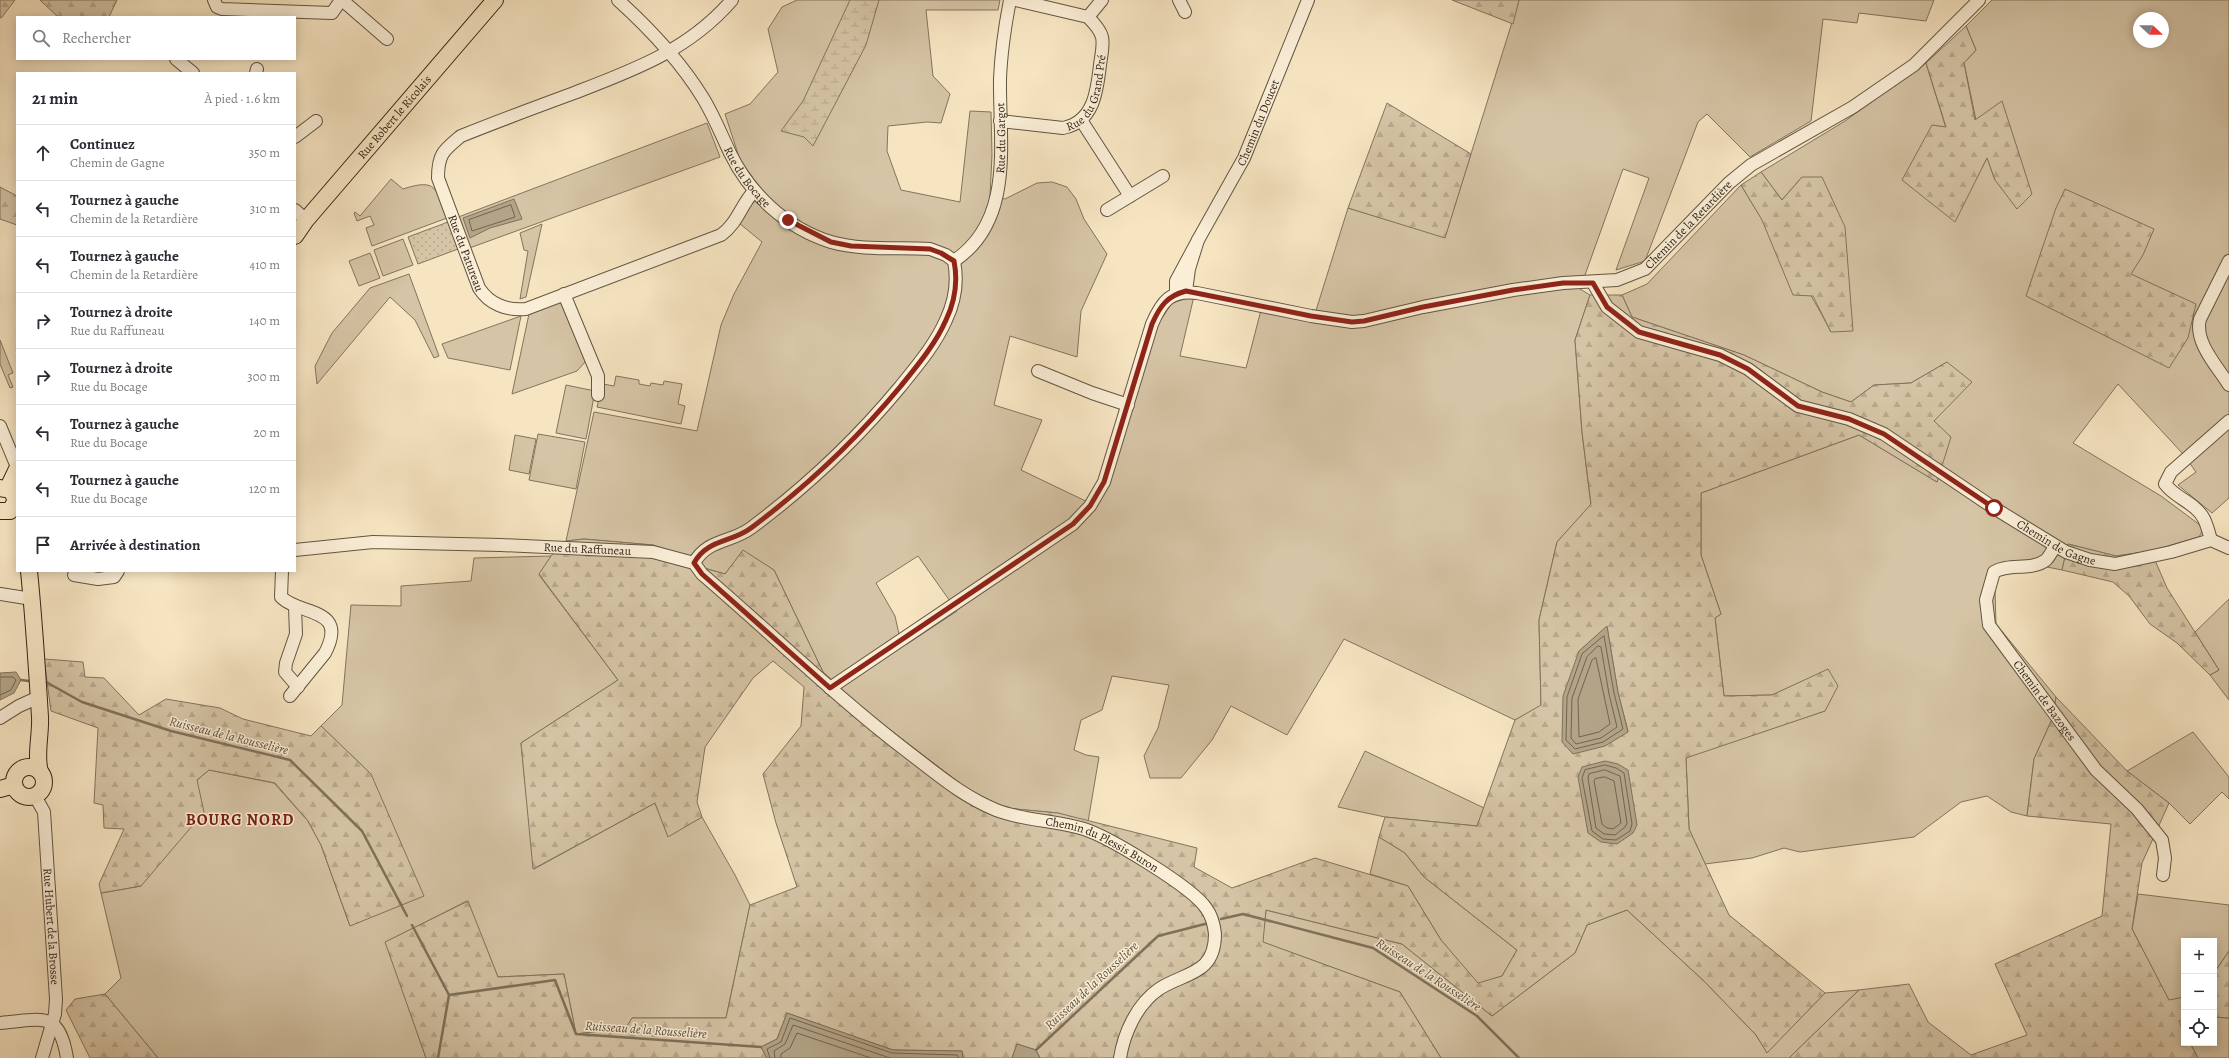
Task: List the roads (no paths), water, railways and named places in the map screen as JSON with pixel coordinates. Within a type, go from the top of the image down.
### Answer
[{"type":"main road","name":"Rue Robert le Ricolais","points":[[296,232],[301,215],[495,0]]},
{"type":"main road","points":[[10,511],[16,496],[4,488],[16,470]]},
{"type":"main road","points":[[29,572],[35,617],[41,737],[34,769]]},
{"type":"main road","points":[[34,769],[44,777],[43,788],[35,796],[30,797],[20,794],[7,787],[14,780],[18,771],[34,769]]},
{"type":"street","points":[[214,0],[217,7],[222,9],[332,13],[342,0],[387,39]]},
{"type":"street","name":"Rue du Bocage","points":[[618,0],[669,52],[689,76],[703,98],[730,153],[754,191],[763,202],[784,218],[831,242],[851,246],[930,249],[941,253],[954,261]]},
{"type":"street","name":"Rue du Patureau","points":[[732,0],[714,20],[693,37],[652,62],[460,136],[445,149],[438,162],[438,178],[479,288],[485,298],[494,304],[519,310],[526,309],[721,235],[729,229],[747,198],[754,191]]},
{"type":"street","name":"Rue du Gargot","points":[[954,261],[976,243],[994,211],[998,194],[1000,77],[1003,37],[1010,0]]},
{"type":"street","points":[[1016,0],[1088,17],[1102,0]]},
{"type":"street","points":[[1179,0],[1185,12]]},
{"type":"street","name":"Chemin du Doucet","points":[[1181,292],[1198,240],[1244,158],[1308,0]]},
{"type":"street","name":"Chemin de la Retardière","points":[[1181,292],[1352,322],[1364,321],[1423,307],[1513,290],[1563,283],[1593,283],[1617,280],[1645,269],[1730,183],[1751,165],[1853,107],[1914,65],[1979,0]]},
{"type":"street","name":"Rue du Grand Pré","points":[[1000,121],[1063,128],[1072,126],[1081,120],[1096,96],[1103,45],[1102,36],[1088,17]]},
{"type":"street","points":[[177,60],[192,72]]},
{"type":"street","points":[[1081,120],[1130,196]]},
{"type":"street","points":[[296,136],[316,121]]},
{"type":"street","points":[[1107,210],[1162,176]]},
{"type":"street","points":[[954,261],[956,275],[954,298],[947,319],[919,364],[875,417],[830,463],[779,507],[746,532],[707,547],[699,554],[694,563],[702,574],[830,688],[1073,524],[1090,506],[1104,482],[1152,324],[1162,304],[1170,297],[1181,292]]},
{"type":"street","points":[[2229,261],[2200,319],[2197,329],[2200,338],[2229,385]]},
{"type":"street","name":"Chemin de Gagne","points":[[1593,283],[1607,307],[1639,332],[1720,355],[1748,369],[1798,406],[1849,419],[1884,434],[2055,547],[2090,560],[2115,564],[2171,552],[2210,540]]},
{"type":"street","points":[[564,294],[598,376],[598,395]]},
{"type":"street","points":[[1038,371],[1128,405]]},
{"type":"street","points":[[2229,421],[2171,472],[2165,484],[2171,493],[2189,504],[2204,518],[2210,540],[2229,548]]},
{"type":"street","points":[[0,426],[16,466]]},
{"type":"street","name":"Rue du Raffuneau","points":[[296,550],[373,542],[496,544],[652,552],[694,563]]},
{"type":"street","name":"Chemin de Bazoges","points":[[2055,547],[2045,560],[2037,564],[2001,567],[1994,572],[1986,600],[1989,625],[2096,770],[2137,809],[2162,840],[2165,858],[2163,875]]},
{"type":"street","points":[[74,575],[106,578],[114,577],[117,572]]},
{"type":"street","points":[[282,572],[281,597],[295,607],[317,612],[324,617],[331,630],[325,653],[294,691],[285,672],[286,663],[296,634],[295,607]]},
{"type":"street","points":[[0,594],[32,599]]},
{"type":"street","points":[[0,718],[19,706],[38,687]]},
{"type":"street","name":"Chemin du Plessis Buron","points":[[830,688],[871,724],[966,796],[998,810],[1065,824],[1096,834],[1190,891],[1205,906],[1213,920],[1215,933],[1214,946],[1210,958],[1195,973],[1159,989],[1147,1000],[1133,1020],[1122,1046],[1120,1058]]},
{"type":"street","name":"Rue Hubert de la Brosse","points":[[35,796],[44,812],[56,999],[53,1024],[42,1058]]},
{"type":"street","points":[[0,1023],[44,1020],[53,1024],[58,1027],[62,1036],[66,1058]]},
{"type":"water","points":[[514,199],[522,219],[490,228],[470,238],[463,218]]},
{"type":"water","points":[[1607,626],[1618,692],[1628,732],[1605,746],[1573,754],[1562,742],[1563,696],[1579,651]]},
{"type":"water","points":[[16,672],[21,680],[14,693],[0,700],[0,673]]},
{"type":"water","points":[[1605,761],[1618,764],[1628,770],[1637,825],[1633,833],[1617,844],[1601,842],[1588,833],[1578,777],[1582,767]]},
{"type":"water","points":[[787,1013],[893,1050],[962,1051],[963,1058],[767,1058],[761,1047],[777,1039]]},
{"type":"water","points":[[1017,1044],[1036,1050],[1040,1058],[1012,1058]]},
{"type":"waterway","points":[[21,680],[29,681]]},
{"type":"waterway","name":"Ruisseau de la Rousselière","points":[[46,682],[82,702],[171,731],[290,760],[362,831],[407,916]]},
{"type":"waterway","name":"Ruisseau de la Rousselière","points":[[1221,919],[1243,914],[1373,948],[1477,1016],[1519,1058]]},
{"type":"waterway","name":"Ruisseau de la Rousselière","points":[[1036,1050],[1158,936],[1205,924]]},
{"type":"waterway","points":[[412,925],[449,995],[438,1058]]},
{"type":"waterway","name":"Ruisseau de la Rousselière","points":[[449,995],[555,980],[576,1034],[761,1047]]},
{"type":"district","name":"BOURG NORD","points":[[240,819]]}]
